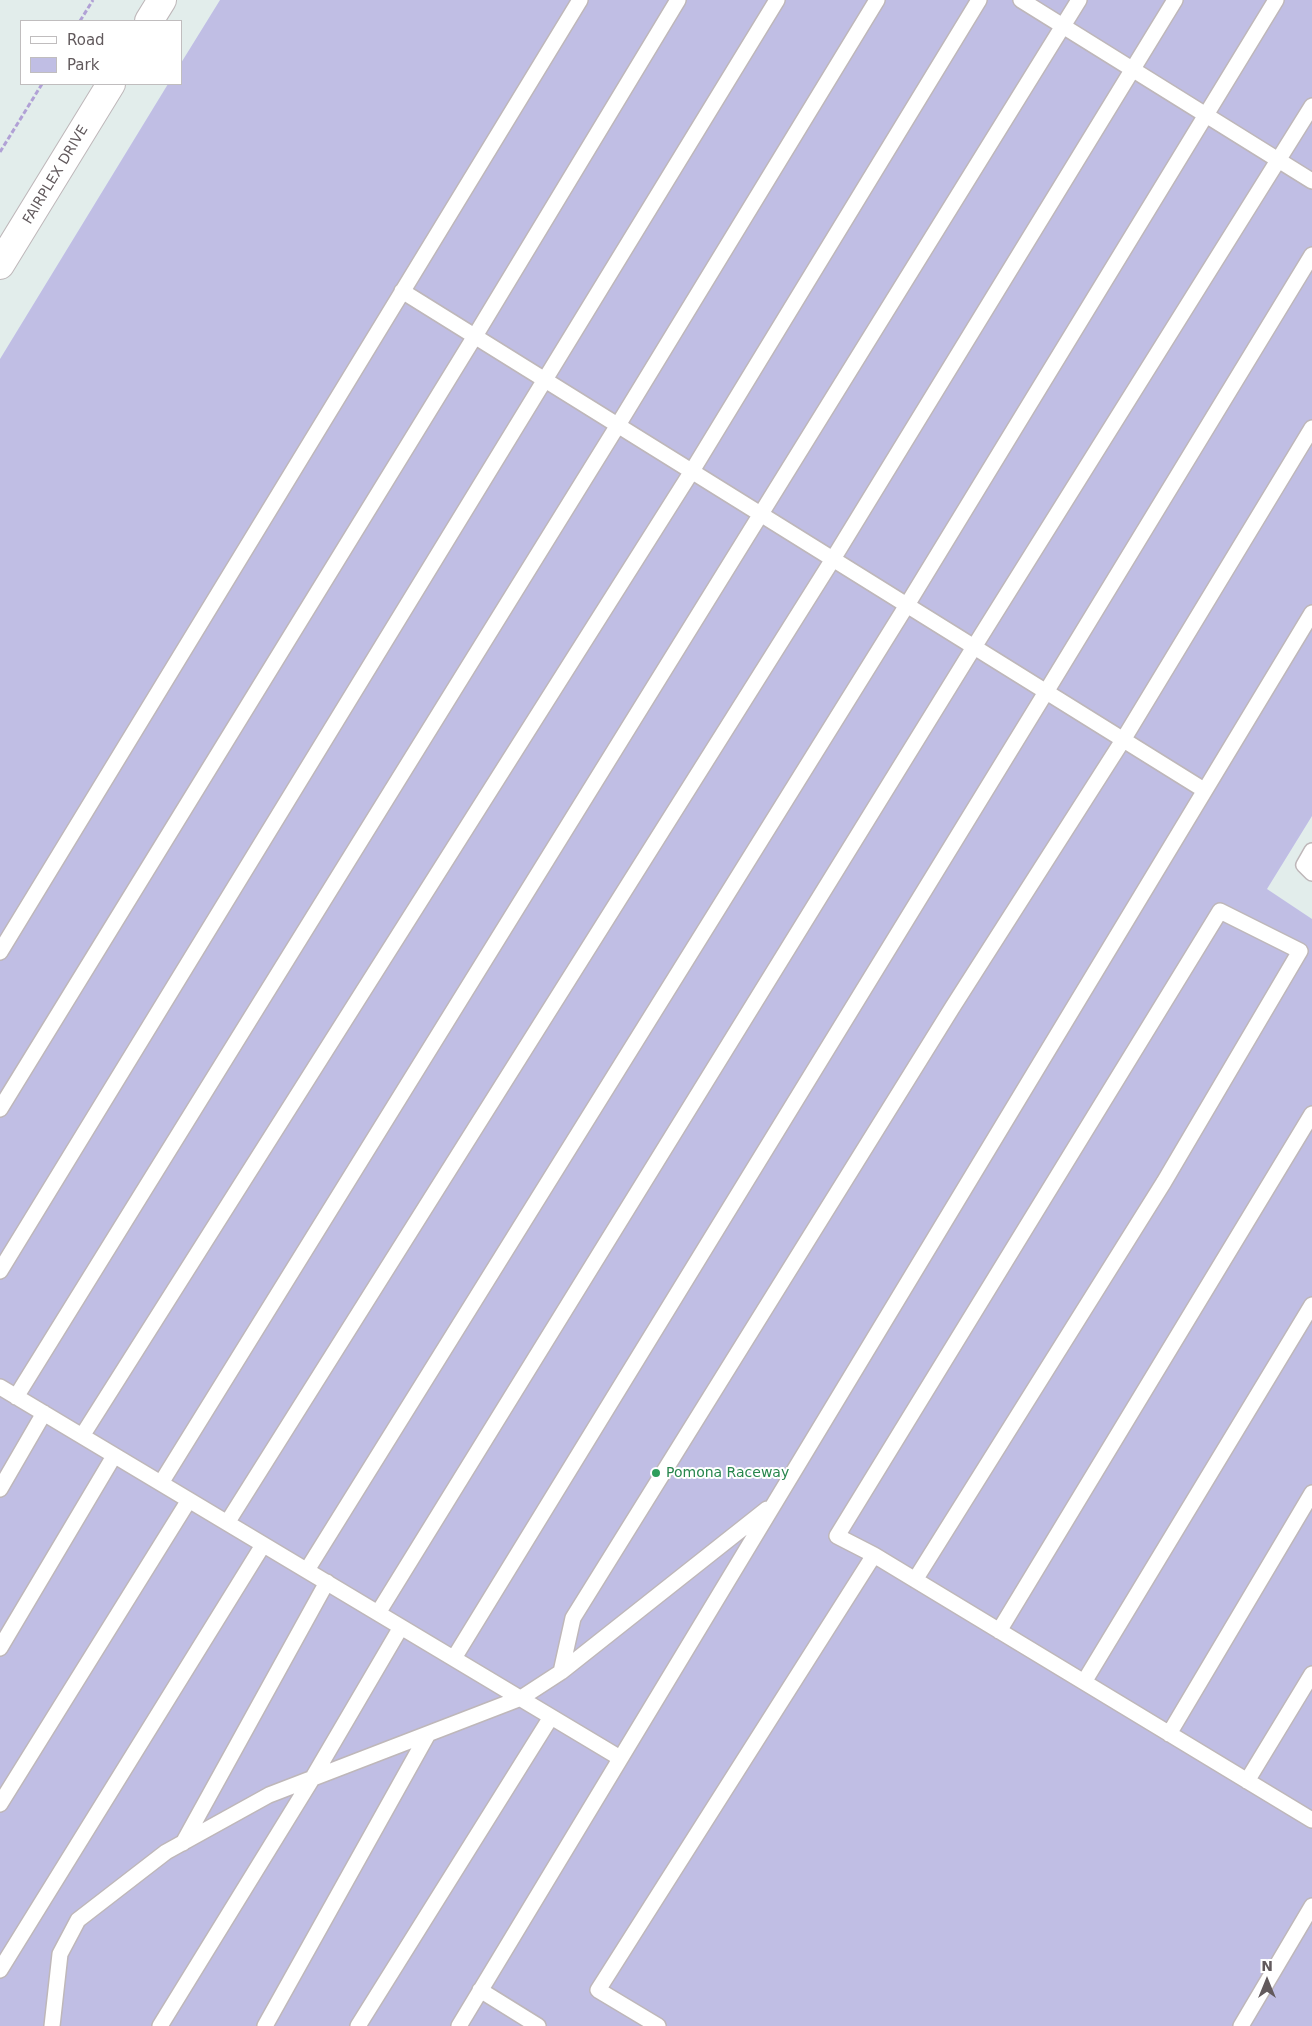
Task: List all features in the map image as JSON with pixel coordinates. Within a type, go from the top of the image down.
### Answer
[{"type":"street","points":[[151,20],[162,0]]},
{"type":"street","name":"FAIRPLEX DRIVE","points":[[0,265],[110,85]]},
{"type":"lane","points":[[0,952],[580,0]]},
{"type":"lane","points":[[0,1110],[475,336],[678,0]]},
{"type":"lane","points":[[0,1272],[777,0]]},
{"type":"lane","points":[[16,1397],[618,425],[877,0]]},
{"type":"lane","points":[[82,1436],[692,471],[979,0]]},
{"type":"lane","points":[[1022,0],[1312,181]]},
{"type":"lane","points":[[160,1483],[759,513],[1079,0]]},
{"type":"lane","points":[[227,1523],[833,559],[1175,0]]},
{"type":"lane","points":[[307,1570],[907,605],[1276,0]]},
{"type":"lane","points":[[378,1613],[974,647],[1312,106]]},
{"type":"lane","points":[[454,1658],[1312,255]]},
{"type":"lane","points":[[402,291],[1204,790]]},
{"type":"lane","points":[[561,1672],[573,1618],[952,1008],[1123,740],[1312,428]]},
{"type":"lane","points":[[459,2026],[1312,613]]},
{"type":"lane","points":[[1312,851],[1304,865],[1312,873]]},
{"type":"lane","points":[[915,1580],[1306,955],[1220,911],[837,1536],[874,1555],[915,1580],[999,1631],[1084,1682],[1169,1734],[1312,1820]]},
{"type":"lane","points":[[999,1631],[1312,1114]]},
{"type":"lane","points":[[1084,1682],[1312,1305]]},
{"type":"lane","points":[[0,1387],[620,1758]]},
{"type":"lane","points":[[0,1489],[44,1413]]},
{"type":"lane","points":[[0,1648],[114,1456]]},
{"type":"lane","points":[[1169,1734],[1312,1493]]},
{"type":"lane","points":[[0,1804],[189,1500]]},
{"type":"lane","points":[[52,2026],[60,1954],[78,1920],[166,1852],[269,1795],[521,1698],[561,1672],[774,1504]]},
{"type":"lane","points":[[0,1970],[264,1545]]},
{"type":"lane","points":[[658,2026],[598,1990],[874,1555]]},
{"type":"lane","points":[[183,1842],[327,1582]]},
{"type":"lane","points":[[160,2026],[312,1779],[401,1627]]},
{"type":"lane","points":[[1247,1781],[1312,1674]]},
{"type":"lane","points":[[358,2026],[551,1716]]},
{"type":"lane","points":[[266,2026],[428,1734]]},
{"type":"lane","points":[[1241,2026],[1312,1906]]},
{"type":"lane","points":[[480,1990],[538,2026]]},
{"type":"path","points":[[81,20],[93,0]]},
{"type":"path","points":[[0,152],[41,85]]},
{"type":"green space","name":"Pomona Raceway","points":[[220,0],[1312,0],[1312,816],[1267,889],[1312,919],[1312,2026],[0,2026],[0,359],[167,85],[182,85],[182,61]]},
{"type":"place","name":"Pomona Raceway","points":[[656,1473]]}]
